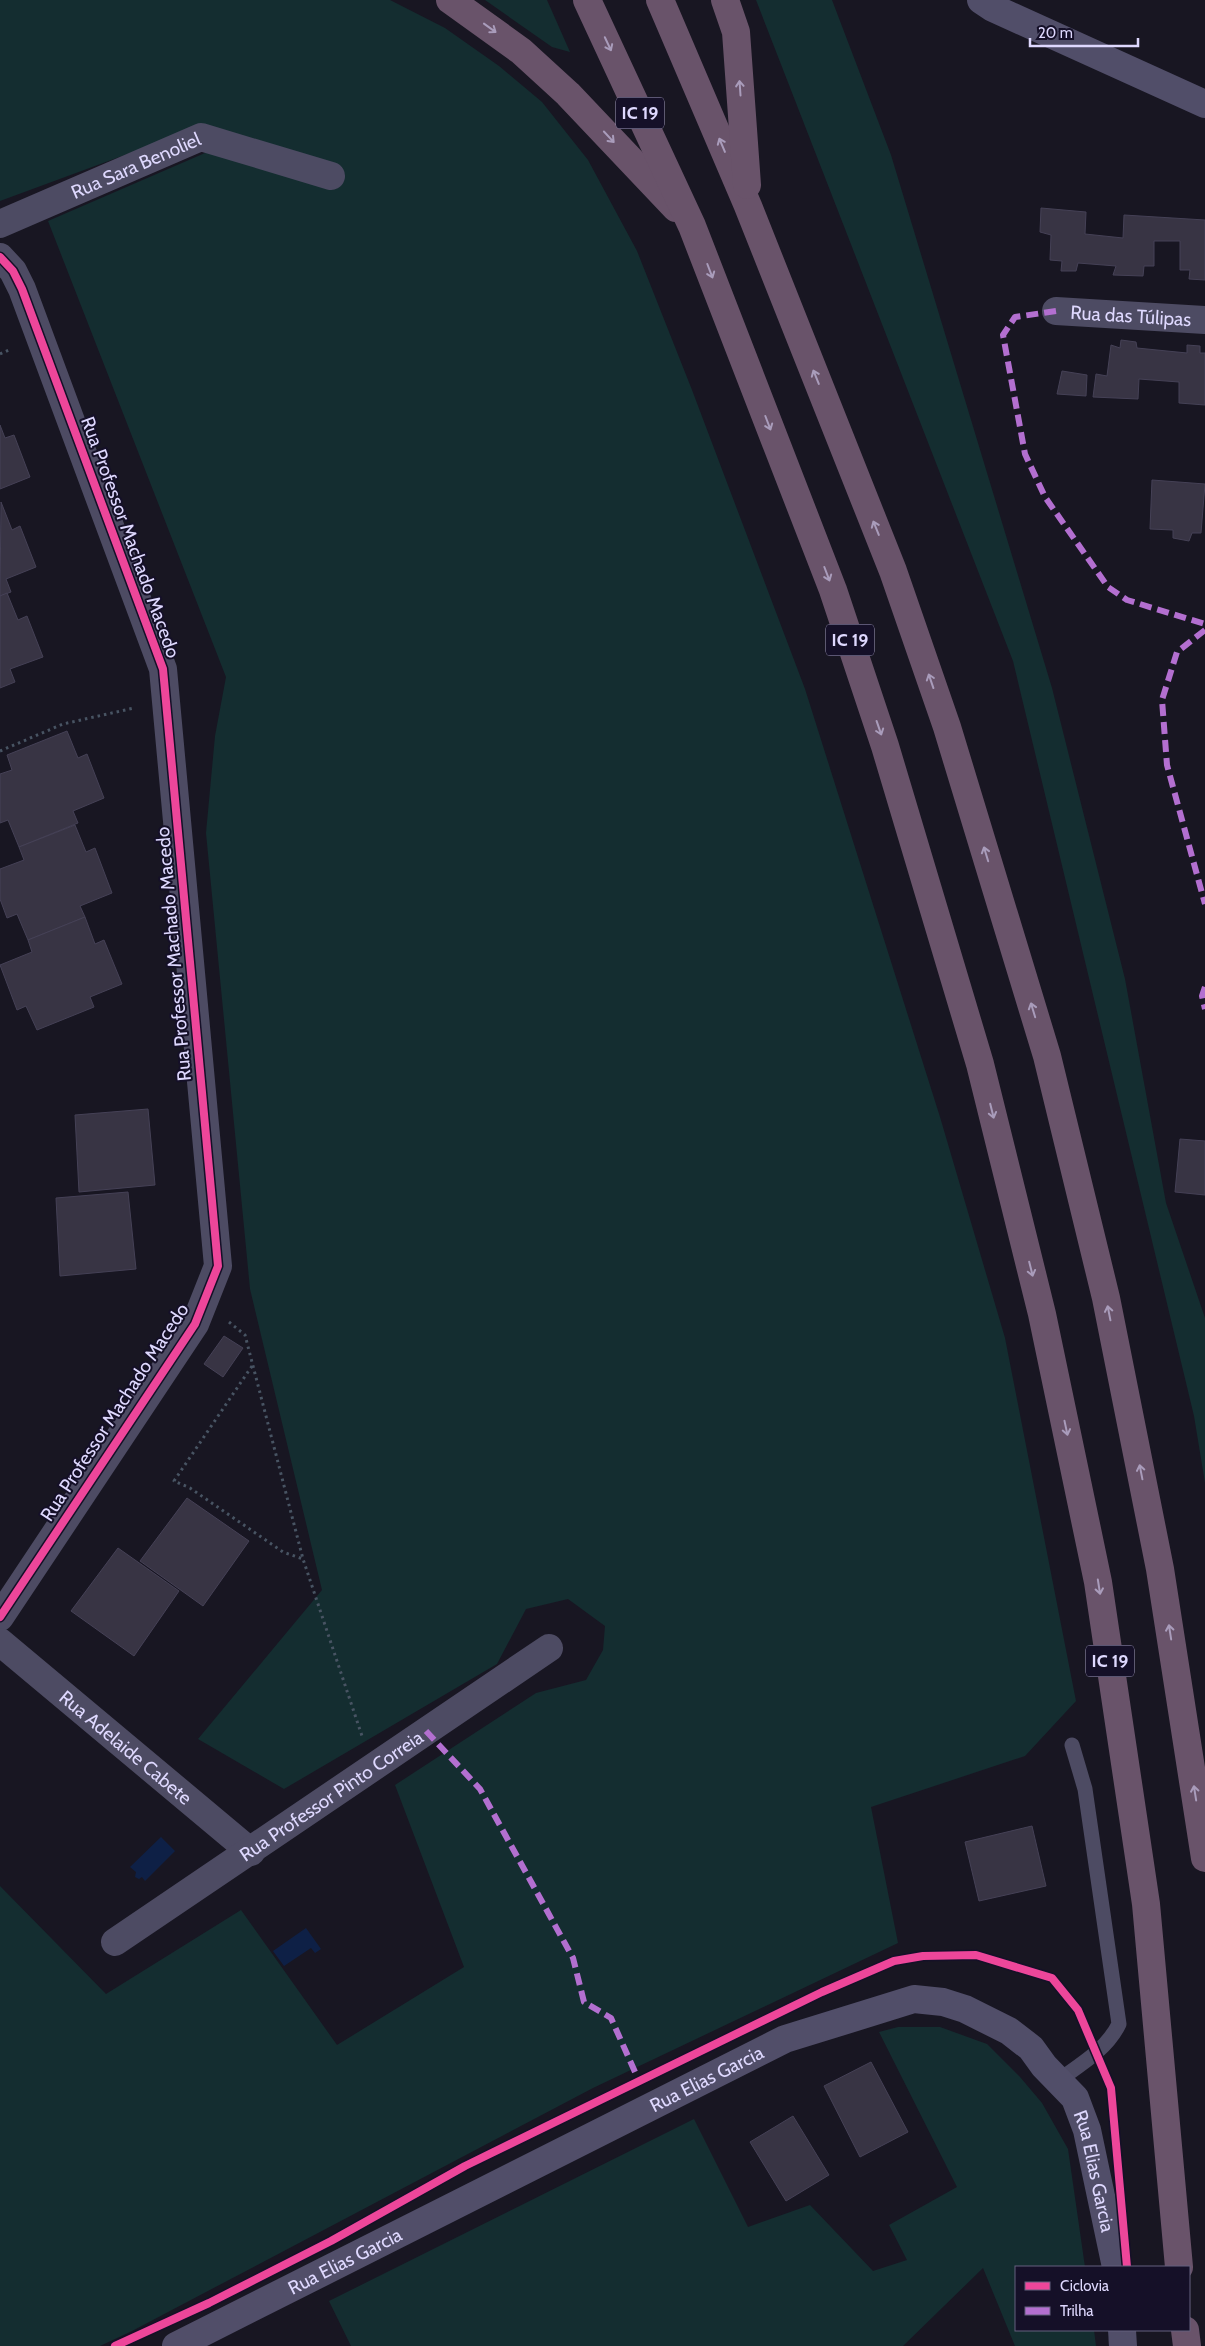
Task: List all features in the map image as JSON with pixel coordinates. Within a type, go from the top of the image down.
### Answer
[{"type":"highway","points":[[450,0],[521,51],[568,94],[692,226]]},
{"type":"highway","name":"IC 19","points":[[587,0],[692,226],[833,590],[885,746],[980,1064],[1042,1314],[1098,1582],[1144,1894],[1179,2266]]},
{"type":"highway","points":[[660,0],[748,206],[896,580],[947,727],[1047,1056],[1110,1317],[1160,1569],[1205,1858]]},
{"type":"highway","points":[[725,0],[736,32],[748,206]]},
{"type":"highway","points":[[1185,2331],[1187,2346]]},
{"type":"street","points":[[981,0],[993,8],[1205,104]]},
{"type":"street","name":"Rua Sara Benoliel","points":[[0,224],[201,137],[331,176]]},
{"type":"street","name":"Rua Professor Machado Macedo","points":[[0,257],[13,271],[22,289],[163,669],[218,1266],[195,1324],[0,1617]]},
{"type":"street","name":"Rua das Túlipas","points":[[1056,310],[1205,320]]},
{"type":"street","name":"Rua Adelaide Cabete","points":[[0,1642],[251,1852]]},
{"type":"street","name":"Rua Professor Pinto Correia","points":[[115,1942],[251,1852],[549,1648]]},
{"type":"street","name":"Rua Elias Garcia","points":[[176,2346],[786,2039],[914,1999],[943,2002],[965,2009],[1009,2031],[1031,2048],[1044,2066],[1075,2098],[1087,2130],[1116,2266]]},
{"type":"street","points":[[1122,2331],[1123,2346]]},
{"type":"lane","points":[[1059,2080],[1098,2052],[1113,2037],[1119,2024],[1085,1789],[1072,1745]]},
{"type":"path","points":[[0,750],[63,724],[166,700]]},
{"type":"path","points":[[204,1300],[245,1335],[303,1559],[373,1767]]},
{"type":"path","points":[[252,1365],[174,1481],[190,1488],[283,1552],[303,1559]]},
{"type":"green space","points":[[0,0],[390,0],[445,28],[499,66],[542,102],[588,160],[637,251],[692,390],[805,689],[940,1117],[1005,1338],[1076,1701],[1025,1756],[871,1807],[898,1943],[593,2088],[132,2331],[100,2346],[0,2346],[0,1886],[106,1994],[241,1910],[337,2045],[464,1967],[395,1785],[536,1693],[586,1680],[603,1650],[605,1626],[568,1599],[526,1609],[497,1664],[284,1789],[198,1739],[322,1590],[250,1289],[206,833],[215,736],[226,677],[48,221],[205,153],[198,128],[0,201]]},
{"type":"green space","points":[[485,0],[547,0],[570,52],[552,47]]},
{"type":"green space","points":[[756,0],[832,0],[891,155],[1052,688],[1125,979],[1166,1203],[1205,1318],[1205,1483],[1194,1416],[1013,661]]},
{"type":"green space","points":[[898,2027],[940,2027],[987,2044],[1020,2077],[1042,2103],[1068,2149],[1085,2266],[1015,2266],[1015,2331],[1094,2331],[1096,2346],[1015,2346],[983,2268],[903,2346],[351,2346],[329,2301],[694,2119],[748,2227],[810,2205],[873,2271],[907,2260],[889,2225],[957,2187],[879,2032]]},
{"type":"water","points":[[161,1837],[175,1851],[145,1881],[142,1877],[139,1879],[135,1877],[136,1872],[130,1867]]},
{"type":"water","points":[[306,1928],[321,1949],[315,1953],[311,1948],[284,1966],[273,1951]]},
{"type":"building","points":[[1041,208],[1086,212],[1085,234],[1123,238],[1124,215],[1205,220],[1205,280],[1189,279],[1190,270],[1180,270],[1180,241],[1154,241],[1154,266],[1144,266],[1143,276],[1113,275],[1116,266],[1078,263],[1076,271],[1061,271],[1062,261],[1050,260],[1051,235],[1040,232]]},
{"type":"building","points":[[1121,340],[1136,342],[1137,348],[1187,353],[1187,345],[1200,346],[1200,353],[1205,353],[1205,405],[1179,403],[1179,382],[1139,379],[1138,399],[1093,397],[1096,374],[1107,376],[1111,345],[1120,348]]},
{"type":"building","points":[[1062,371],[1087,375],[1086,396],[1057,394]]},
{"type":"building","points":[[0,425],[5,438],[14,435],[30,477],[0,489]]},
{"type":"building","points":[[1152,480],[1205,484],[1201,533],[1192,533],[1189,541],[1173,538],[1173,530],[1150,529]]},
{"type":"building","points":[[1,502],[12,530],[20,526],[36,567],[6,579],[11,592],[0,596]]},
{"type":"building","points":[[7,593],[18,620],[27,616],[43,657],[10,669],[15,682],[0,688],[0,596]]},
{"type":"building","points":[[67,731],[78,758],[87,754],[104,798],[73,811],[78,823],[19,847],[8,820],[0,823],[0,774],[12,770],[7,755]]},
{"type":"building","points":[[75,825],[86,852],[95,848],[112,893],[80,906],[85,917],[28,940],[17,914],[7,918],[0,899],[0,869],[24,860],[19,847]]},
{"type":"building","points":[[85,917],[95,944],[104,940],[122,984],[90,997],[94,1007],[37,1030],[26,1006],[17,1010],[0,965],[32,952],[28,940]]},
{"type":"building","points":[[148,1109],[155,1185],[79,1192],[75,1115]]},
{"type":"building","points":[[1180,1139],[1205,1141],[1205,1195],[1175,1192]]},
{"type":"building","points":[[128,1192],[136,1269],[60,1276],[56,1198]]},
{"type":"building","points":[[224,1336],[243,1348],[223,1377],[204,1364]]},
{"type":"building","points":[[187,1498],[249,1541],[203,1606],[140,1561]]},
{"type":"building","points":[[118,1548],[179,1591],[134,1656],[71,1611]]},
{"type":"building","points":[[1032,1826],[1046,1886],[979,1901],[965,1842]]},
{"type":"building","points":[[871,2062],[908,2132],[860,2157],[824,2086]]},
{"type":"building","points":[[793,2116],[829,2175],[786,2201],[750,2142]]},
{"type":"marked path","points":[[1056,311],[1015,317],[1003,335],[1025,454],[1045,497],[1108,587],[1127,600],[1205,624]]},
{"type":"marked path","points":[[1205,630],[1177,652],[1162,700],[1167,765],[1205,904]]},
{"type":"marked path","points":[[1205,987],[1202,996],[1205,1009]]},
{"type":"marked path","points":[[426,1731],[480,1789],[573,1958],[584,2002],[611,2018],[639,2081]]},
{"type":"cycle path","points":[[0,257],[13,271],[22,289],[163,669],[218,1266],[195,1324],[0,1617]]},
{"type":"cycle path","points":[[115,2346],[209,2303],[331,2241],[465,2166],[822,1992],[894,1961],[923,1956],[976,1955],[1052,1978],[1078,2010],[1111,2088],[1127,2266]]}]
